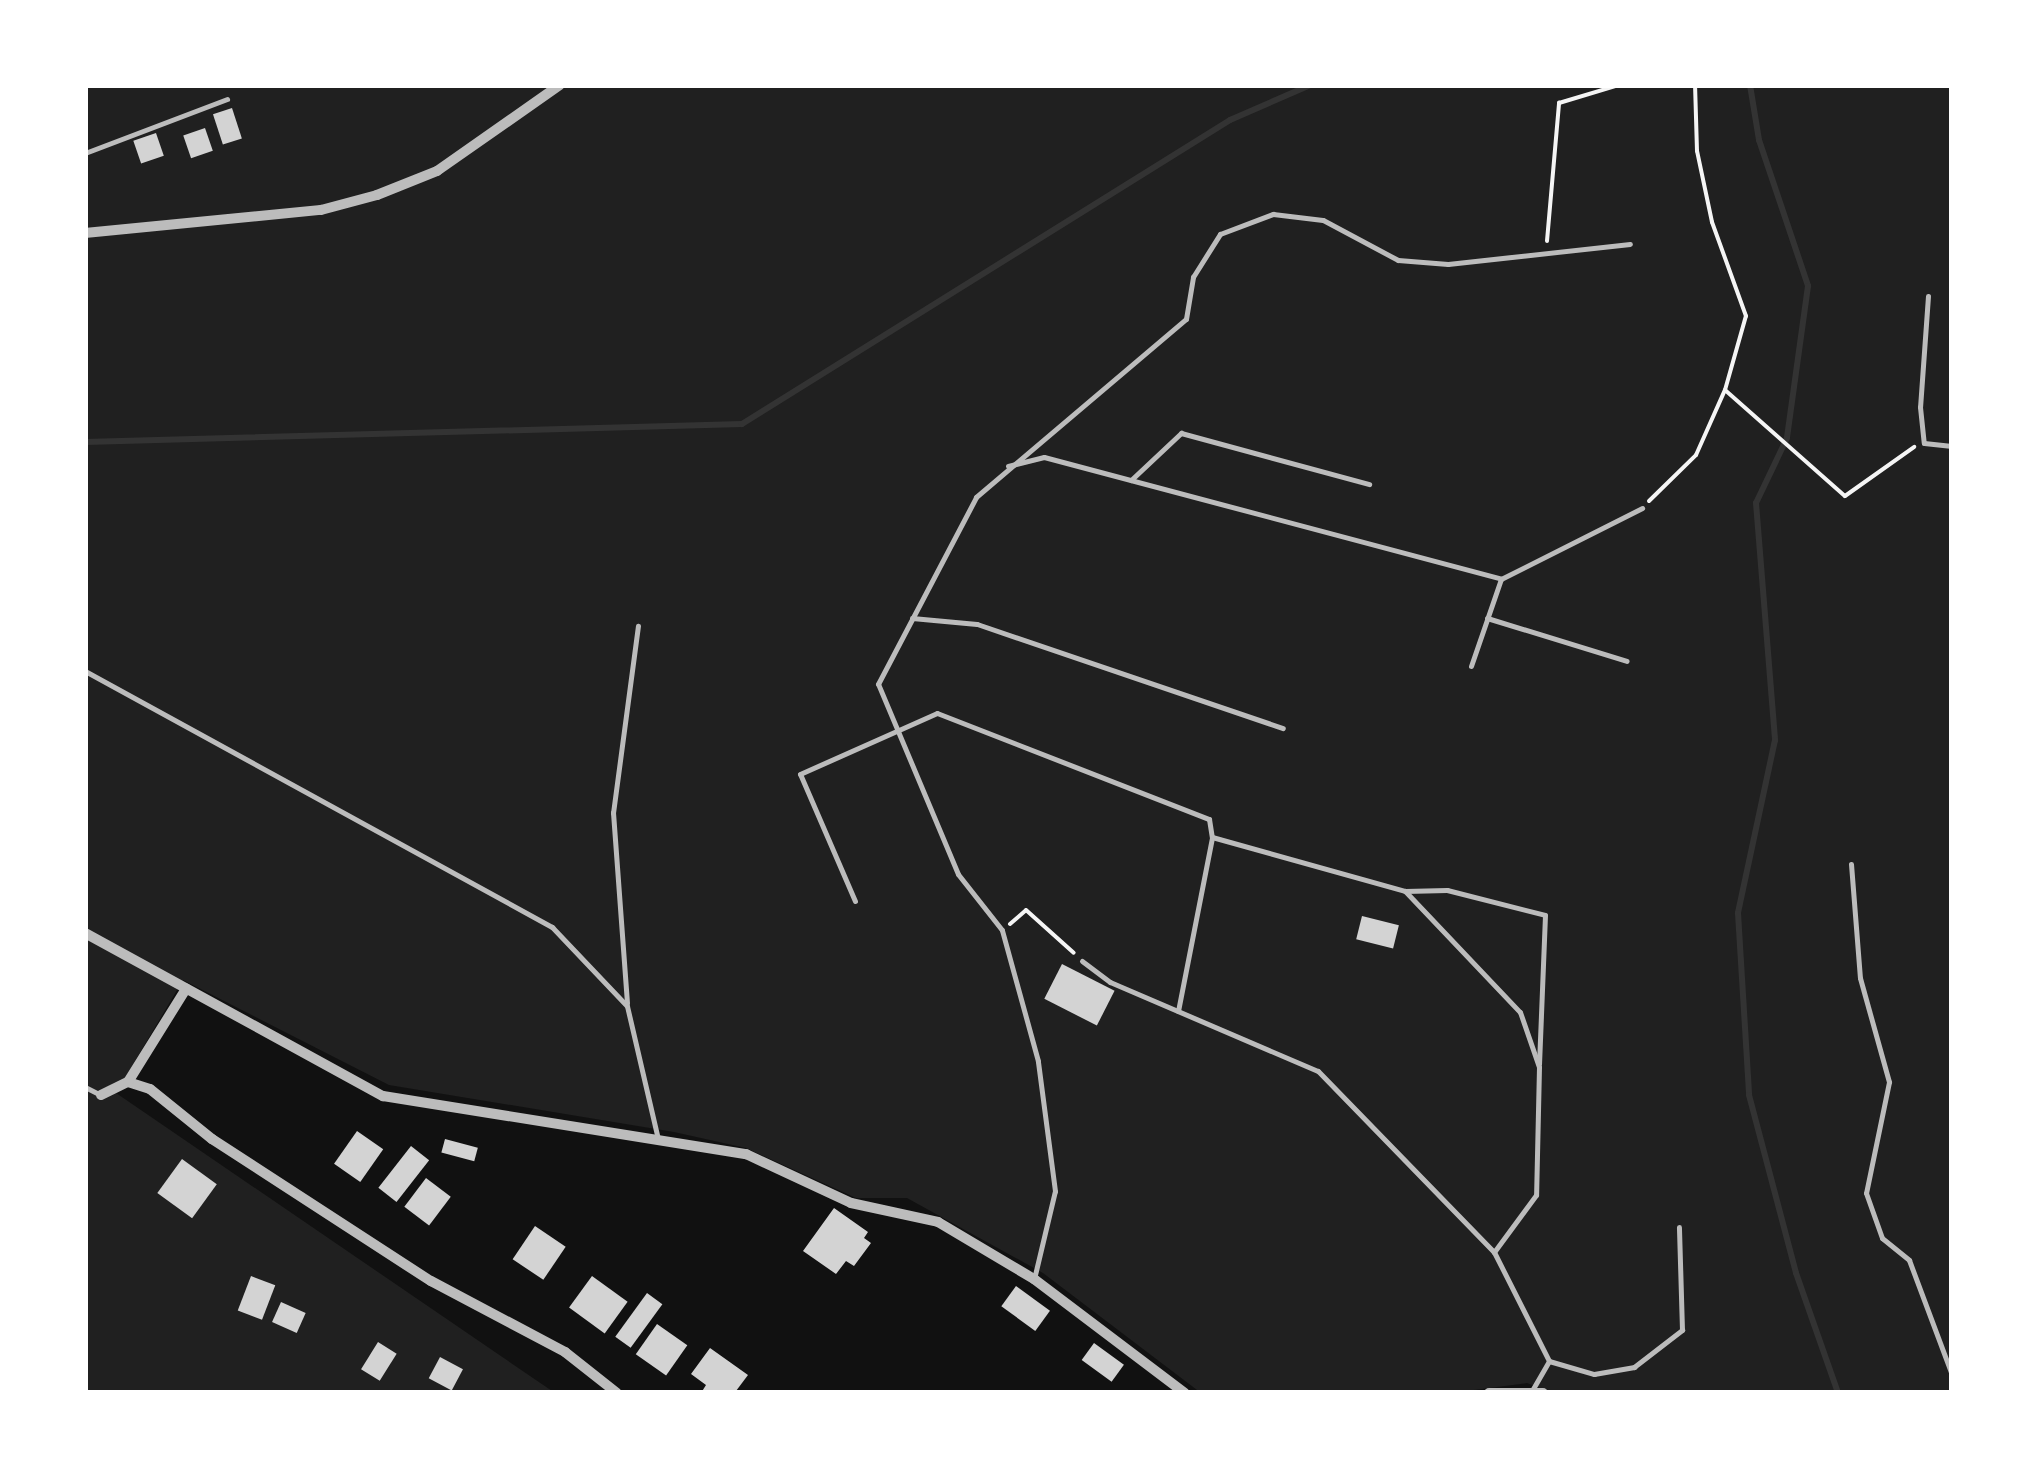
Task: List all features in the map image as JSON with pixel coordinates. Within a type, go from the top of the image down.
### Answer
[{"type":"street","points":[[85,233],[321,210],[377,195],[436,171],[560,85]]},
{"type":"street","points":[[85,933],[383,1096],[746,1154],[850,1203],[938,1222],[1034,1279],[1185,1393]]},
{"type":"street","points":[[102,1095],[128,1082],[186,989]]},
{"type":"street","points":[[128,1082],[150,1089],[212,1138],[430,1280],[565,1352],[617,1393]]},
{"type":"street","points":[[1489,1393],[1538,1391]]},
{"type":"lane","points":[[85,153],[226,99]]},
{"type":"lane","points":[[1034,1279],[1055,1191],[1038,1061],[1002,930],[958,874],[878,684],[976,497],[1005,467],[1186,319],[1193,276],[1220,234],[1273,214],[1323,220],[1398,260],[1448,264],[1630,244]]},
{"type":"lane","points":[[1928,296],[1920,407],[1924,444],[1952,446]]},
{"type":"lane","points":[[1131,480],[1181,433],[1370,484]]},
{"type":"lane","points":[[1005,467],[1044,457],[1501,580],[1642,508]]},
{"type":"lane","points":[[1471,666],[1501,580]]},
{"type":"lane","points":[[912,618],[977,624],[1282,728]]},
{"type":"lane","points":[[1487,618],[1627,661]]},
{"type":"lane","points":[[638,626],[613,813],[627,1006],[658,1139]]},
{"type":"lane","points":[[85,671],[552,927],[627,1006]]},
{"type":"lane","points":[[854,900],[800,774],[937,713],[1209,819],[1212,837],[1178,1011]]},
{"type":"lane","points":[[1212,837],[1405,891],[1447,890],[1545,915],[1536,1194],[1494,1252]]},
{"type":"lane","points":[[1851,864],[1860,978],[1889,1082],[1866,1193],[1882,1238],[1909,1260],[1952,1375]]},
{"type":"lane","points":[[1405,891],[1520,1012],[1539,1067]]},
{"type":"lane","points":[[1082,960],[1110,982],[1318,1072],[1494,1252],[1550,1360],[1594,1374],[1634,1367],[1682,1330],[1679,1227]]},
{"type":"lane","points":[[85,1087],[102,1095]]},
{"type":"lane","points":[[1538,1391],[1550,1360]]},
{"type":"path","points":[[1546,253],[1559,103],[1619,85]]},
{"type":"path","points":[[1642,508],[1696,454],[1726,390],[1746,316],[1712,222],[1697,151],[1695,85]]},
{"type":"path","points":[[1726,390],[1846,496],[1904,451],[1924,444]]},
{"type":"path","points":[[1002,930],[1026,910],[1082,960]]},
{"type":"shaded area","points":[[85,85],[1952,85],[1952,1393],[1553,1393],[1527,1383],[1451,1393],[1201,1393],[1043,1273],[907,1198],[856,1198],[746,1148],[674,1132],[389,1085],[183,980],[116,1093],[555,1393],[85,1393]]},
{"type":"building","points":[[232,108],[242,138],[223,145],[213,114]]},
{"type":"building","points":[[205,128],[213,151],[191,158],[183,135]]},
{"type":"building","points":[[156,133],[164,156],[141,164],[133,141]]},
{"type":"building","points":[[1362,916],[1399,925],[1393,948],[1356,939]]},
{"type":"building","points":[[1062,964],[1115,991],[1097,1026],[1044,999]]},
{"type":"building","points":[[357,1131],[383,1149],[360,1182],[334,1164]]},
{"type":"building","points":[[445,1139],[478,1148],[474,1161],[441,1153]]},
{"type":"building","points":[[411,1146],[429,1160],[396,1202],[378,1188]]},
{"type":"building","points":[[182,1159],[217,1184],[192,1218],[157,1193]]},
{"type":"building","points":[[426,1178],[451,1197],[429,1225],[404,1207]]},
{"type":"building","points":[[834,1208],[868,1232],[864,1238],[871,1243],[854,1266],[846,1261],[836,1274],[803,1251]]},
{"type":"building","points":[[535,1226],[566,1247],[543,1280],[513,1259]]},
{"type":"building","points":[[251,1276],[275,1285],[262,1320],[238,1311]]},
{"type":"building","points":[[592,1276],[628,1302],[605,1333],[569,1308]]},
{"type":"building","points":[[1016,1286],[1050,1311],[1035,1331],[1001,1306]]},
{"type":"building","points":[[647,1293],[662,1304],[631,1348],[615,1337]]},
{"type":"building","points":[[281,1302],[306,1313],[297,1333],[272,1322]]},
{"type":"building","points":[[657,1324],[687,1345],[666,1376],[636,1354]]},
{"type":"building","points":[[378,1342],[397,1354],[380,1381],[361,1369]]},
{"type":"building","points":[[1094,1343],[1124,1365],[1112,1382],[1082,1360]]},
{"type":"building","points":[[710,1348],[748,1375],[736,1391],[701,1393],[706,1385],[691,1374]]},
{"type":"building","points":[[440,1357],[463,1369],[452,1390],[429,1378]]},
{"type":"waterway","points":[[85,442],[742,424],[1230,120],[1310,85]]},
{"type":"waterway","points":[[1750,85],[1759,140],[1808,286],[1787,438],[1756,503],[1775,740],[1738,913],[1749,1095],[1796,1273],[1838,1393]]}]
